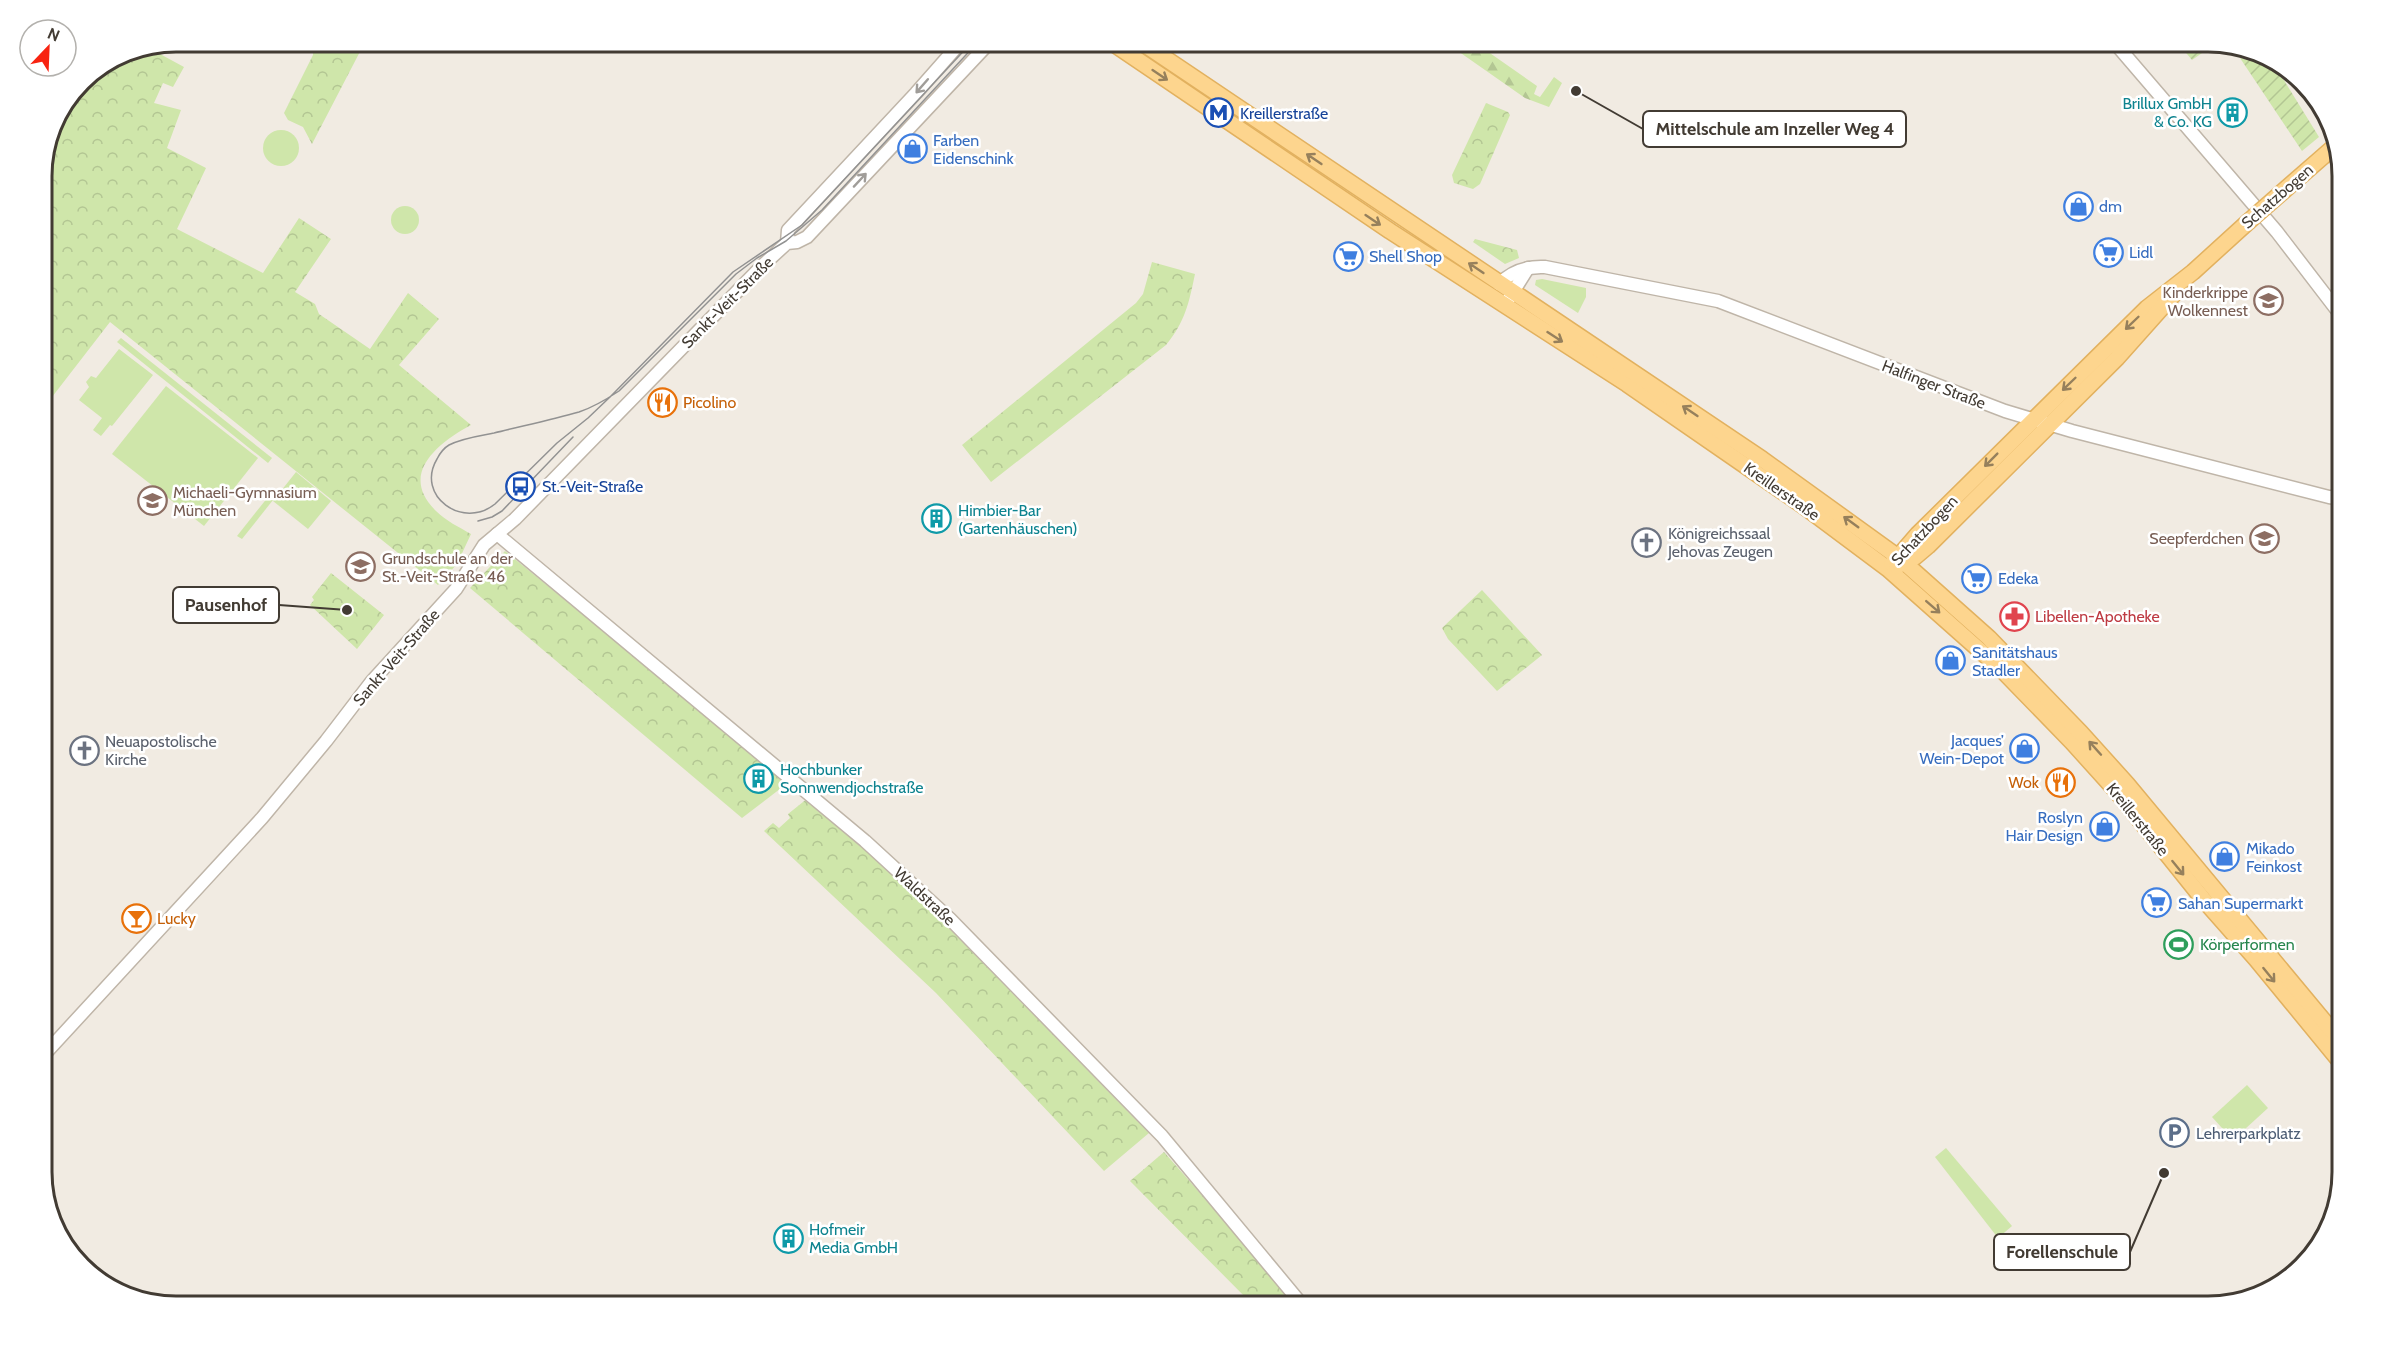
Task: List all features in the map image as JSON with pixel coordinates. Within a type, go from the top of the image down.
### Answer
[{"type":"main road","name":"Kreillerstraße","points":[[1126,53],[1383,227],[1509,299],[1805,507],[1897,563],[1989,638],[2081,733],[2135,792],[2332,1031]]},
{"type":"main road","name":"Kreillerstraße","points":[[1157,53],[1499,284],[1509,299]]},
{"type":"main road","name":"Schatzbogen","points":[[1897,563],[2033,419],[2147,308],[2193,272],[2329,151]]},
{"type":"main road","name":"Schatzbogen","points":[[1897,563],[1928,546],[2149,324],[2193,272]]},
{"type":"main road","name":"Kreillerstraße","points":[[1897,563],[2072,742],[2118,793],[2203,899],[2332,1052]]},
{"type":"street","points":[[2123,52],[2277,232],[2332,304]]},
{"type":"street","name":"Sankt-Veit-Straße","points":[[787,243],[788,230],[952,53]]},
{"type":"street","name":"Sankt-Veit-Straße","points":[[53,1045],[262,818],[372,681],[456,588],[484,545],[515,519],[640,389],[787,243],[797,242],[807,237],[980,53]]},
{"type":"street","name":"Halfinger Straße","points":[[1499,284],[1512,273],[1528,268],[1551,267],[1718,301],[1991,406],[2051,424],[2332,497]]},
{"type":"street","points":[[1509,299],[1528,268]]},
{"type":"street","name":"Waldstraße","points":[[497,534],[866,841],[950,919],[1162,1136],[1296,1297]]},
{"type":"green space","points":[[1460,52],[1489,52],[1537,86],[1534,94],[1540,97],[1554,77],[1562,83],[1549,107],[1525,98]]},
{"type":"green space","points":[[2185,52],[2203,52],[2192,60]]},
{"type":"green space","points":[[313,53],[359,53],[312,144],[303,127],[288,120],[284,113]]},
{"type":"green space","points":[[160,54],[184,67],[173,87],[163,83],[154,103],[181,110],[167,148],[206,168],[177,229],[263,273],[299,218],[331,239],[295,292],[315,304],[319,314],[370,349],[408,293],[439,319],[399,365],[471,425],[435,450],[422,472],[421,484],[425,497],[436,511],[471,534],[457,564],[438,585],[110,322],[53,396],[53,169],[62,129],[78,101],[101,78],[122,65]]},
{"type":"green space","points":[[2239,57],[2256,62],[2282,77],[2319,137],[2302,151]]},
{"type":"green space","points":[[1486,103],[1510,115],[1480,184],[1473,189],[1454,183],[1452,175]]},
{"type":"green space","points":[[281,130],[294,135],[299,148],[294,161],[281,166],[268,161],[263,148],[268,135]]},
{"type":"green space","points":[[405,206],[415,210],[419,220],[415,230],[405,234],[395,230],[391,220],[395,210]]},
{"type":"green space","points":[[1475,239],[1517,250],[1519,258],[1505,264],[1473,242]]},
{"type":"green space","points":[[1152,262],[1195,274],[1185,312],[1172,337],[1166,345],[991,482],[962,445],[1136,303],[1143,294]]},
{"type":"green space","points":[[1542,279],[1586,288],[1586,297],[1578,313],[1535,285],[1536,280]]},
{"type":"green space","points":[[121,338],[272,458],[268,463],[117,342]]},
{"type":"green space","points":[[119,349],[153,375],[112,426],[110,425],[101,436],[93,430],[102,418],[79,400],[89,387],[86,382],[91,376],[96,378]]},
{"type":"green space","points":[[166,386],[258,458],[204,526],[112,454]]},
{"type":"green space","points":[[296,472],[331,501],[308,529],[273,501]]},
{"type":"green space","points":[[268,497],[273,500],[242,539],[237,536]]},
{"type":"green space","points":[[505,551],[789,782],[742,818],[470,588]]},
{"type":"green space","points":[[331,573],[384,615],[357,649],[310,605],[314,600],[312,597]]},
{"type":"green space","points":[[1482,590],[1542,655],[1497,691],[1448,639],[1442,628]]},
{"type":"green space","points":[[808,798],[897,877],[946,925],[1149,1133],[1104,1171],[936,993],[764,831],[773,823],[779,828],[790,818],[788,814]]},
{"type":"green space","points":[[2247,1085],[2268,1108],[2233,1140],[2212,1117]]},
{"type":"green space","points":[[1946,1148],[2012,1226],[1998,1238],[1935,1157]]},
{"type":"green space","points":[[1164,1152],[1214,1209],[1222,1213],[1290,1297],[1245,1297],[1130,1181]]},
{"type":"tram line","points":[[610,397],[733,272],[802,225],[962,53]]},
{"type":"tram line","points":[[610,397],[619,391],[736,274],[786,241],[822,210],[968,53]]},
{"type":"tram line","points":[[610,397],[557,443],[495,504],[482,511],[469,513],[457,511],[437,496],[432,485],[432,473],[439,455],[449,445],[465,439],[579,412],[610,397]]},
{"type":"tram line","points":[[478,521],[502,511],[573,437]]},
{"type":"place","name":"Mittelschule am Inzeller Weg 4","points":[[1576,91]]},
{"type":"place","name":"Brillux GmbH & Co. KG","points":[[2233,112]]},
{"type":"place","name":"Kreillerstraße","points":[[1219,113]]},
{"type":"place","name":"Farben Eidenschink","points":[[912,149]]},
{"type":"place","name":"dm","points":[[2078,206]]},
{"type":"place","name":"Lidl","points":[[2108,252]]},
{"type":"place","name":"Shell Shop","points":[[1348,256]]},
{"type":"place","name":"Kinderkrippe Wolkennest","points":[[2269,301]]},
{"type":"place","name":"Picolino","points":[[662,402]]},
{"type":"place","name":"St.-Veit-Straße","points":[[521,486]]},
{"type":"place","name":"Michaeli-Gymnasium München","points":[[152,501]]},
{"type":"place","name":"Himbier-Bar (Gartenhäuschen)","points":[[937,519]]},
{"type":"place","name":"Seepferdchen","points":[[2265,538]]},
{"type":"place","name":"Königreichssaal Jehovas Zeugen","points":[[1647,542]]},
{"type":"place","name":"Grundschule an der St.-Veit-Straße 46","points":[[361,567]]},
{"type":"place","name":"Edeka","points":[[1977,578]]},
{"type":"place","name":"Pausenhof","points":[[347,610]]},
{"type":"place","name":"Libellen-Apotheke","points":[[2014,616]]},
{"type":"place","name":"Sanitätshaus Stadler","points":[[1951,661]]},
{"type":"place","name":"Jacques’ Wein-Depot","points":[[2025,749]]},
{"type":"place","name":"Neuapostolische Kirche","points":[[84,750]]},
{"type":"place","name":"Hochbunker Sonnwendjochstraße","points":[[759,778]]},
{"type":"place","name":"Wok","points":[[2060,782]]},
{"type":"place","name":"Roslyn Hair Design","points":[[2104,826]]},
{"type":"place","name":"Mikado Feinkost","points":[[2225,857]]},
{"type":"place","name":"Sahan Supermarkt","points":[[2157,903]]},
{"type":"place","name":"Lucky","points":[[136,918]]},
{"type":"place","name":"Körperformen","points":[[2179,944]]},
{"type":"place","name":"Lehrerparkplatz","points":[[2175,1133]]},
{"type":"place","name":"Forellenschule","points":[[2164,1173]]},
{"type":"place","name":"Hofmeir Media GmbH","points":[[788,1238]]}]
